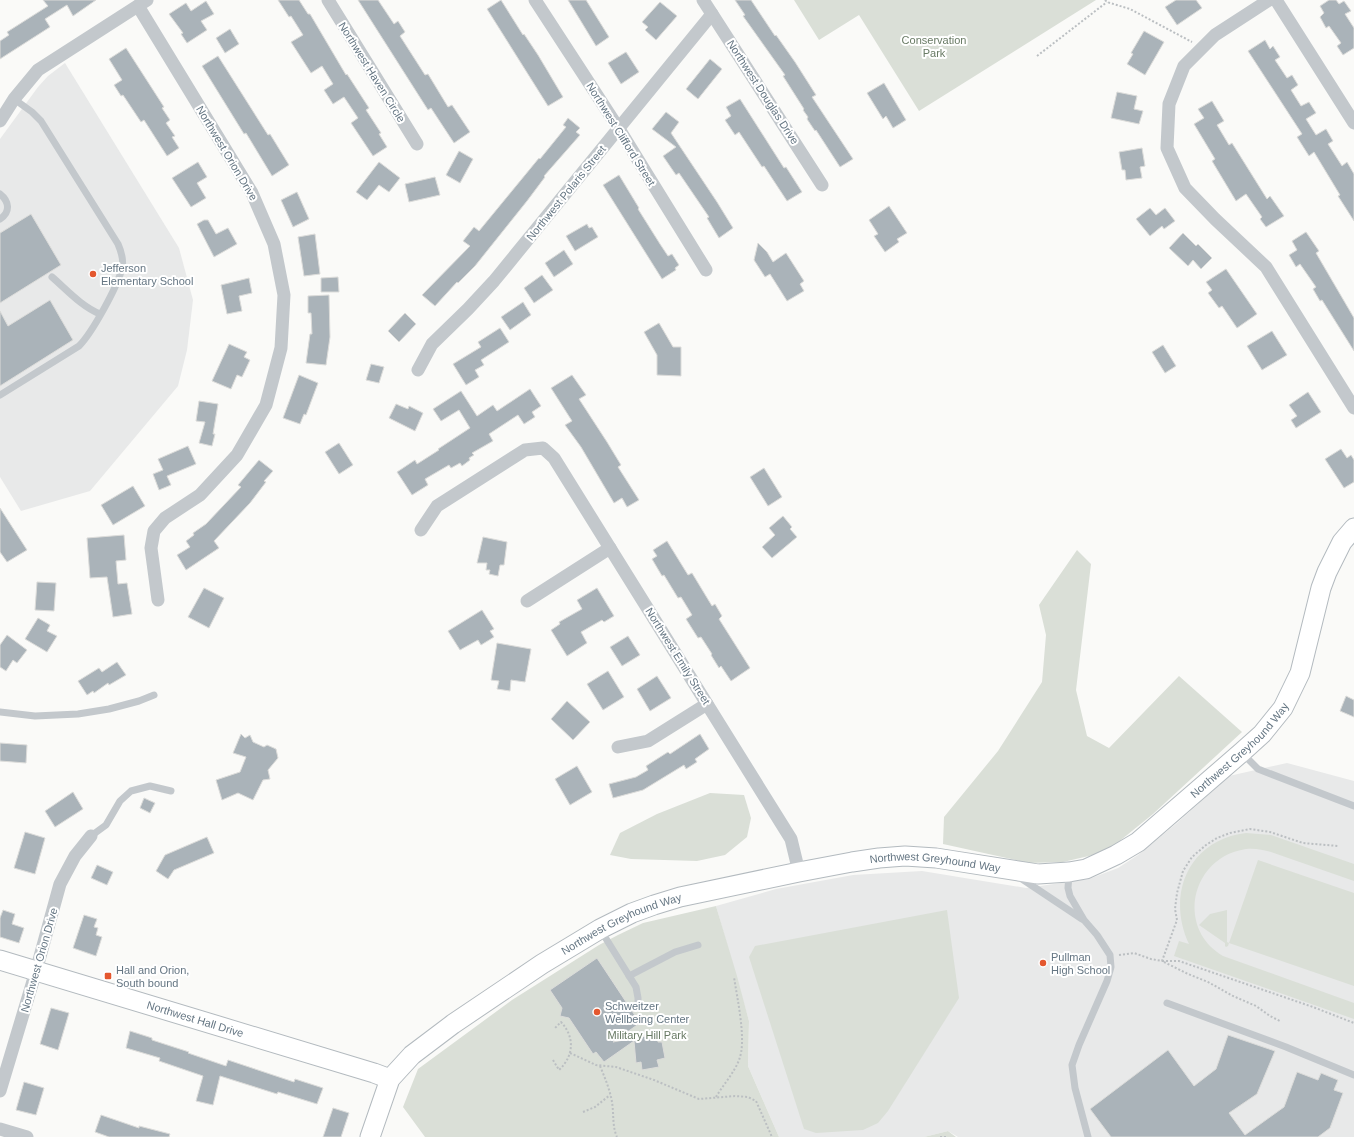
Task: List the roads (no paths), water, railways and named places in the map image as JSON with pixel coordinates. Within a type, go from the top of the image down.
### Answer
[{"type":"street","name":"Northwest Haven Circle","points":[[328,0],[416,144]]},
{"type":"street","name":"Northwest Clifford Street","points":[[535,0],[619,129],[706,270]]},
{"type":"street","name":"Northwest Douglas Drive","points":[[703,0],[822,185]]},
{"type":"street","points":[[1269,0],[1215,35],[1184,66],[1168,104],[1167,148],[1185,188],[1215,219],[1266,267],[1354,408]]},
{"type":"street","points":[[1276,0],[1354,123]]},
{"type":"street","points":[[0,122],[14,99],[38,70],[143,3]]},
{"type":"street","name":"Northwest Orion Drive","points":[[143,3],[252,193],[274,244],[284,295],[281,348],[266,405],[237,455],[200,495],[165,518],[154,531],[151,548],[158,600]]},
{"type":"street","name":"Northwest Polaris Street","points":[[418,370],[432,344],[494,281],[712,14]]},
{"type":"street","name":"Northwest Emily Street","points":[[421,530],[437,506],[525,450],[543,448],[554,458],[788,834],[799,872]]},
{"type":"street","name":"Northwest Greyhound Way","points":[[390,1079],[412,1055],[453,1024],[536,969],[600,929],[632,913],[680,897],[852,862],[905,856],[936,858],[1038,874],[1069,872],[1086,869],[1116,855],[1138,842],[1242,752],[1275,719],[1290,695],[1300,672],[1321,588],[1327,572],[1342,542],[1354,528]]},
{"type":"street","points":[[527,601],[610,548]]},
{"type":"street","points":[[618,747],[648,741],[707,704]]},
{"type":"street","name":"Northwest Orion Drive","points":[[0,1091],[60,884],[75,856],[91,836]]},
{"type":"street","name":"Northwest Hall Drive","points":[[0,960],[367,1070],[390,1079]]},
{"type":"street","points":[[370,1137],[390,1079]]},
{"type":"street","points":[[0,1129],[27,1137]]},
{"type":"lane","points":[[0,395],[79,346],[100,314],[116,283],[122,267],[122,254],[118,244],[41,121],[32,112],[14,99]]},
{"type":"lane","points":[[0,194],[5,197],[8,203],[8,209],[6,214],[0,219]]},
{"type":"lane","points":[[52,277],[79,302],[100,314]]},
{"type":"lane","points":[[0,712],[35,716],[78,714],[139,702],[154,695]]},
{"type":"lane","points":[[1242,752],[1258,769],[1354,806]]},
{"type":"lane","points":[[91,836],[106,825],[120,801],[131,791],[150,786],[171,791]]},
{"type":"lane","points":[[1008,869],[1084,920]]},
{"type":"lane","points":[[1069,872],[1068,888],[1070,896],[1084,920],[1097,935],[1110,955],[1111,967],[1108,981],[1079,1045],[1072,1065],[1075,1088],[1088,1137]]},
{"type":"lane","points":[[600,929],[636,987],[638,1008]]},
{"type":"lane","points":[[629,976],[675,952],[698,945]]},
{"type":"lane","points":[[1167,1003],[1286,1047],[1354,1075]]},
{"type":"place","name":"Jefferson Elementary School","points":[[93,274]]},
{"type":"place","name":"Pullman High School","points":[[1043,963]]},
{"type":"place","name":"Hall and Orion, South bound","points":[[108,976]]},
{"type":"place","name":"Schweitzer Wellbeing Center","points":[[597,1012]]},
{"type":"park label","name":"Conservation Park","points":[[934,46]]},
{"type":"park label","name":"Military Hill Park","points":[[647,1035]]}]
